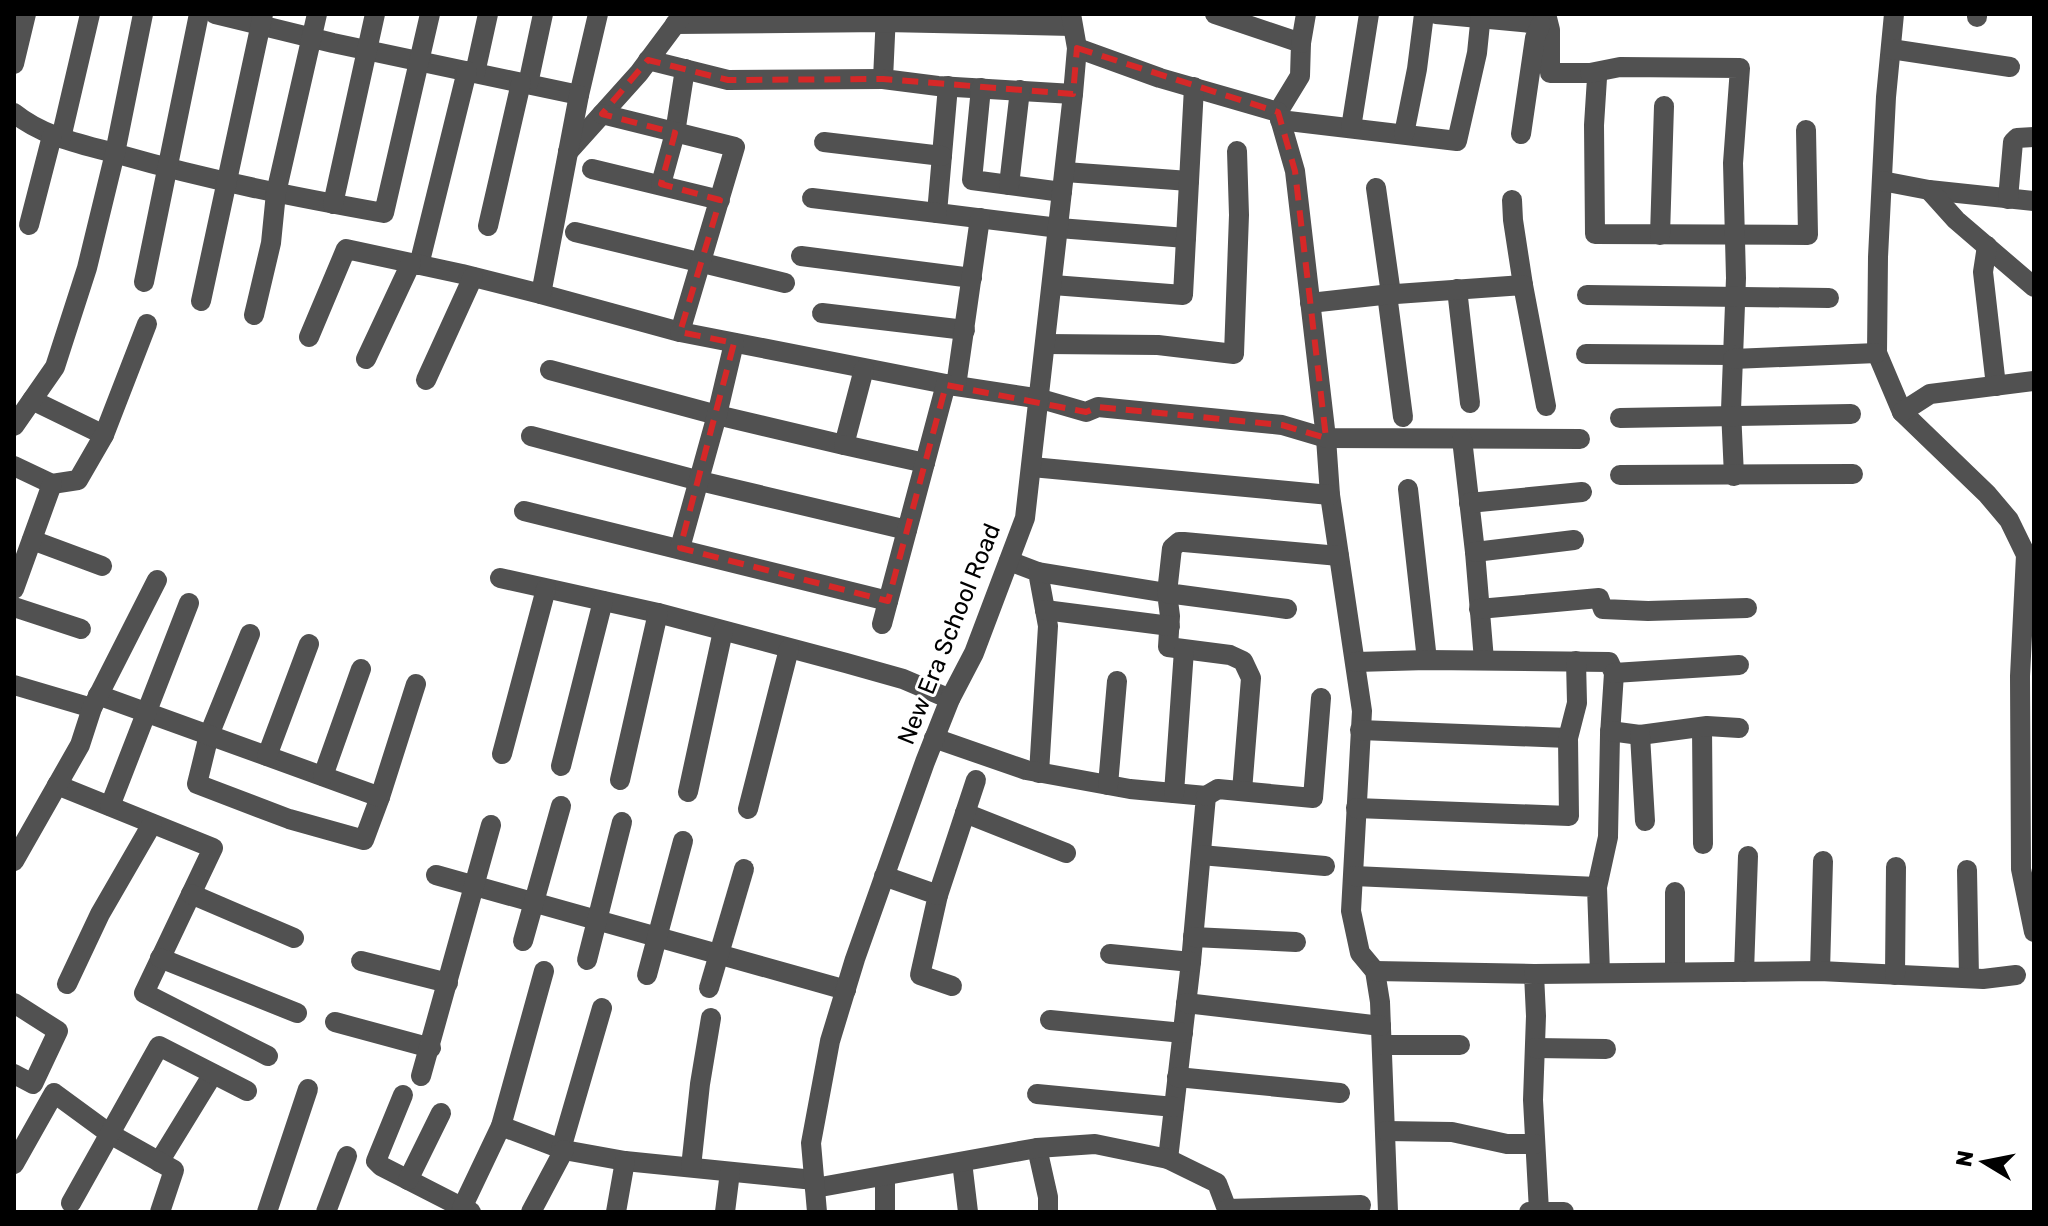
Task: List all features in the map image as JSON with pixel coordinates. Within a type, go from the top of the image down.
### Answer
[{"type":"street","points":[[14,64],[26,14]]},
{"type":"street","points":[[29,225],[90,14]]},
{"type":"street","points":[[14,426],[55,367],[87,268],[115,153],[143,14]]},
{"type":"street","points":[[144,282],[199,14]]},
{"type":"street","points":[[215,14],[262,20],[312,37],[579,95]]},
{"type":"street","points":[[254,315],[271,243],[276,193],[317,14]]},
{"type":"street","points":[[333,204],[375,14]]},
{"type":"street","points":[[14,113],[56,137],[168,169],[224,183],[384,213],[430,14]]},
{"type":"street","points":[[366,359],[415,264],[488,14]]},
{"type":"street","points":[[488,226],[543,14]]},
{"type":"street","points":[[541,294],[579,95],[598,14]]},
{"type":"street","points":[[1215,14],[1245,19],[1301,43]]},
{"type":"street","points":[[1306,14],[1300,76],[1279,116],[1295,171],[1330,495],[1362,711],[1351,911],[1360,953],[1375,971],[1382,1035],[1388,1212]]},
{"type":"street","points":[[1351,128],[1369,14]]},
{"type":"street","points":[[1404,134],[1424,14]]},
{"type":"street","points":[[1436,14],[1543,17]]},
{"type":"street","points":[[1894,14],[1878,257],[1877,353],[1902,412],[1987,494],[2009,520],[2026,555],[2020,676],[2021,869],[2034,932]]},
{"type":"street","points":[[1077,48],[1279,116],[1457,141],[1477,53],[1481,17]]},
{"type":"street","points":[[1543,17],[1550,30],[1550,73],[1590,73],[1620,67],[1740,68],[1733,163],[1735,297],[1731,417],[1734,476]]},
{"type":"street","points":[[1521,134],[1535,38],[1543,17]]},
{"type":"street","points":[[883,79],[886,18]]},
{"type":"street","points":[[568,152],[648,60],[679,19],[1072,20]]},
{"type":"street","points":[[201,301],[224,183],[262,20]]},
{"type":"street","name":"New Era School Road","points":[[817,1212],[811,1143],[830,1041],[884,876],[934,738],[974,653],[1025,518],[1041,399],[1073,94],[1077,48],[1072,20]]},
{"type":"street","points":[[1891,49],[2010,67]]},
{"type":"street","points":[[648,60],[728,80],[883,79],[1073,94]]},
{"type":"street","points":[[661,184],[675,133],[685,69]]},
{"type":"street","points":[[1590,73],[1597,78],[1595,234],[1808,235],[1806,130]]},
{"type":"street","points":[[937,213],[948,86]]},
{"type":"street","points":[[1053,285],[1183,295],[1194,87]]},
{"type":"street","points":[[981,88],[972,180],[1009,185],[1189,181]]},
{"type":"street","points":[[1009,185],[1020,90]]},
{"type":"street","points":[[1660,235],[1664,106]]},
{"type":"street","points":[[602,114],[735,147],[680,332]]},
{"type":"street","points":[[2008,199],[2013,142],[2017,138],[2034,137]]},
{"type":"street","points":[[824,142],[942,156]]},
{"type":"street","points":[[1046,344],[1158,345],[1234,354],[1239,215],[1237,151]]},
{"type":"street","points":[[592,169],[720,200]]},
{"type":"street","points":[[1882,181],[1929,190],[2034,201]]},
{"type":"street","points":[[1376,188],[1403,417]]},
{"type":"street","points":[[1929,190],[1956,220],[2034,287]]},
{"type":"street","points":[[812,198],[1059,228],[1186,238]]},
{"type":"street","points":[[1512,200],[1523,285],[1546,406]]},
{"type":"street","points":[[882,624],[965,330],[980,218]]},
{"type":"street","points":[[575,232],[785,283]]},
{"type":"street","points":[[1987,246],[1983,272],[1996,386]]},
{"type":"street","points":[[309,337],[346,249],[473,277],[680,332],[864,369],[1041,399],[1086,412],[1098,407],[1282,425],[1326,438],[1580,439]]},
{"type":"street","points":[[801,256],[972,278]]},
{"type":"street","points":[[426,380],[473,277]]},
{"type":"street","points":[[1310,303],[1523,285]]},
{"type":"street","points":[[1457,289],[1470,403]]},
{"type":"street","points":[[1587,295],[1829,298]]},
{"type":"street","points":[[822,313],[965,330]]},
{"type":"street","points":[[14,466],[52,484],[78,480],[104,435],[147,324]]},
{"type":"street","points":[[680,548],[734,343]]},
{"type":"street","points":[[1586,354],[1733,357],[1877,353]]},
{"type":"street","points":[[844,445],[864,369]]},
{"type":"street","points":[[550,370],[717,415],[925,463]]},
{"type":"street","points":[[1902,412],[1930,394],[2034,381]]},
{"type":"street","points":[[32,400],[104,435]]},
{"type":"street","points":[[1620,418],[1851,414]]},
{"type":"street","points":[[531,436],[700,481],[907,530]]},
{"type":"street","points":[[1462,439],[1484,660]]},
{"type":"street","points":[[1032,467],[1330,495]]},
{"type":"street","points":[[1620,475],[1853,474]]},
{"type":"street","points":[[14,589],[52,484]]},
{"type":"street","points":[[1408,489],[1427,660]]},
{"type":"street","points":[[1469,503],[1582,492]]},
{"type":"street","points":[[524,511],[888,601]]},
{"type":"street","points":[[32,540],[102,566]]},
{"type":"street","points":[[1475,552],[1574,540]]},
{"type":"street","points":[[1242,791],[1251,678],[1248,667],[1230,655],[1168,647],[1167,593],[1172,548],[1179,542],[1339,556]]},
{"type":"street","points":[[1009,561],[1038,572],[1287,609]]},
{"type":"street","points":[[1038,572],[1048,626],[1039,773]]},
{"type":"street","points":[[500,578],[658,613],[903,679],[950,699]]},
{"type":"street","points":[[14,861],[80,745],[95,701],[157,580]]},
{"type":"street","points":[[502,754],[546,589]]},
{"type":"street","points":[[1479,609],[1599,598],[1603,609],[1747,608]]},
{"type":"street","points":[[561,766],[603,601]]},
{"type":"street","points":[[110,806],[189,603]]},
{"type":"street","points":[[14,607],[81,629]]},
{"type":"street","points":[[1045,610],[1170,626]]},
{"type":"street","points":[[620,780],[658,613]]},
{"type":"street","points":[[688,792],[723,631]]},
{"type":"street","points":[[250,634],[209,735],[197,784],[289,819],[364,840],[416,684]]},
{"type":"street","points":[[267,756],[309,644]]},
{"type":"street","points":[[748,809],[789,649]]},
{"type":"street","points":[[1174,793],[1184,650]]},
{"type":"street","points":[[1356,808],[1569,816],[1568,738],[1577,703],[1576,661]]},
{"type":"street","points":[[1356,662],[1609,662],[1614,673],[1608,837],[1597,887],[1600,973]]},
{"type":"street","points":[[1614,673],[1739,665]]},
{"type":"street","points":[[323,776],[361,669]]},
{"type":"street","points":[[1108,785],[1117,681]]},
{"type":"street","points":[[14,685],[146,712],[380,797]]},
{"type":"street","points":[[934,738],[1026,770],[1108,785],[1206,796],[1218,789],[1313,798],[1321,698]]},
{"type":"street","points":[[1610,731],[1640,735],[1702,727],[1739,728]]},
{"type":"street","points":[[1702,727],[1703,844]]},
{"type":"street","points":[[1360,730],[1568,738]]},
{"type":"street","points":[[1640,735],[1645,821]]},
{"type":"street","points":[[952,986],[920,975],[938,895],[976,780]]},
{"type":"street","points":[[57,785],[213,848],[144,993],[268,1056]]},
{"type":"street","points":[[1168,1159],[1206,796]]},
{"type":"street","points":[[523,941],[561,806]]},
{"type":"street","points":[[965,813],[1066,853]]},
{"type":"street","points":[[587,960],[622,822]]},
{"type":"street","points":[[67,984],[100,914],[152,824]]},
{"type":"street","points":[[421,1076],[491,825]]},
{"type":"street","points":[[647,975],[683,841]]},
{"type":"street","points":[[1201,855],[1325,866]]},
{"type":"street","points":[[1744,972],[1748,856]]},
{"type":"street","points":[[1820,971],[1823,861]]},
{"type":"street","points":[[1895,975],[1896,867]]},
{"type":"street","points":[[709,988],[744,869]]},
{"type":"street","points":[[1967,870],[1969,978]]},
{"type":"street","points":[[436,875],[846,990]]},
{"type":"street","points":[[884,876],[938,895]]},
{"type":"street","points":[[1354,876],[1597,887]]},
{"type":"street","points":[[1675,892],[1675,972]]},
{"type":"street","points":[[191,894],[294,938]]},
{"type":"street","points":[[1193,937],[1296,942]]},
{"type":"street","points":[[1110,954],[1191,962]]},
{"type":"street","points":[[160,958],[297,1013]]},
{"type":"street","points":[[361,961],[448,983]]},
{"type":"street","points":[[403,1095],[376,1161],[467,1210],[501,1126],[544,971]]},
{"type":"street","points":[[1375,971],[1534,974],[1820,971],[1969,978],[2016,975]]},
{"type":"street","points":[[1534,974],[1533,1100],[1539,1211]]},
{"type":"street","points":[[14,1003],[58,1031],[33,1084]]},
{"type":"street","points":[[1186,1003],[1460,1045]]},
{"type":"street","points":[[531,1212],[562,1149],[602,1008]]},
{"type":"street","points":[[691,1167],[711,1018]]},
{"type":"street","points":[[1050,1020],[1183,1033]]},
{"type":"street","points":[[335,1022],[431,1048]]},
{"type":"street","points":[[71,1203],[159,1046],[247,1091]]},
{"type":"street","points":[[1535,1048],[1606,1049]]},
{"type":"street","points":[[14,1074],[54,1093],[110,1134],[174,1170],[160,1212]]},
{"type":"street","points":[[159,1162],[213,1074]]},
{"type":"street","points":[[1177,1077],[1340,1093]]},
{"type":"street","points":[[267,1212],[308,1089]]},
{"type":"street","points":[[14,1164],[54,1093]]},
{"type":"street","points":[[1037,1094],[1174,1107]]},
{"type":"street","points":[[408,1180],[441,1113]]},
{"type":"street","points":[[501,1126],[562,1149],[625,1161],[814,1184],[885,1176],[1037,1148],[1095,1144],[1168,1159],[1217,1183],[1228,1210],[1361,1205]]},
{"type":"street","points":[[1386,1131],[1452,1132],[1507,1144],[1535,1144]]},
{"type":"street","points":[[1037,1148],[1048,1197],[1048,1212]]},
{"type":"street","points":[[326,1212],[347,1156]]},
{"type":"street","points":[[616,1212],[625,1161]]},
{"type":"street","points":[[962,1162],[968,1212]]},
{"type":"street","points":[[725,1212],[730,1172]]},
{"type":"street","points":[[885,1176],[885,1212]]},
{"type":"street","points":[[1529,1212],[1564,1212]]},
{"type":"highlighted area","points":[[1077,48],[1278,112],[1295,171],[1326,438],[1282,425],[1098,407],[1086,412],[946,385],[888,601],[680,548],[734,343],[680,332],[720,200],[661,184],[675,133],[602,114],[648,60],[728,80],[883,79],[1073,94]]}]
